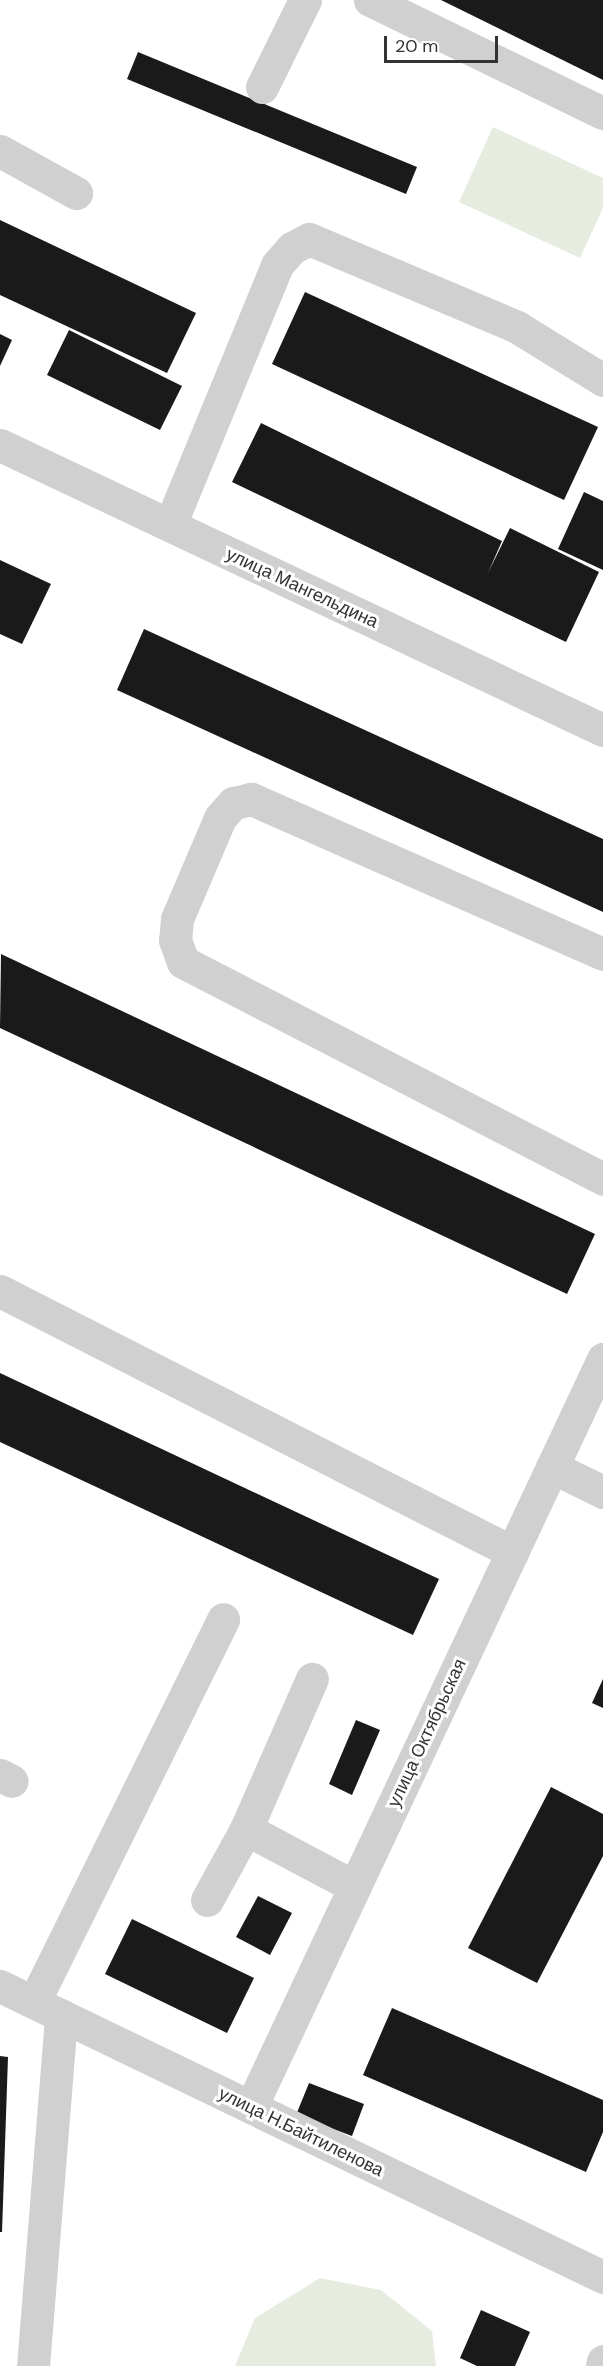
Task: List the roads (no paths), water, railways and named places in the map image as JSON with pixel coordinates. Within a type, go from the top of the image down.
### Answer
[{"type":"street","points":[[262,87],[305,0]]},
{"type":"street","points":[[370,0],[603,113]]},
{"type":"street","points":[[0,152],[76,193]]},
{"type":"street","points":[[170,525],[277,265],[292,248],[309,239],[517,327],[603,380]]},
{"type":"street","name":"улица Мангельдина","points":[[0,445],[603,730]]},
{"type":"street","points":[[603,954],[252,799],[233,803],[220,818],[177,919],[175,940],[183,962],[603,1179]]},
{"type":"street","points":[[0,1291],[512,1552]]},
{"type":"street","name":"улица Октябрьская","points":[[251,2107],[603,1359]]},
{"type":"street","points":[[552,1467],[603,1492]]},
{"type":"street","points":[[33,2366],[47,2009],[224,1620]]},
{"type":"street","points":[[207,1900],[246,1829],[312,1679]]},
{"type":"street","points":[[246,1829],[355,1887]]},
{"type":"street","name":"улица Н.Байтиленова","points":[[0,1986],[603,2277]]},
{"type":"street","points":[[602,2366],[603,2361]]}]
